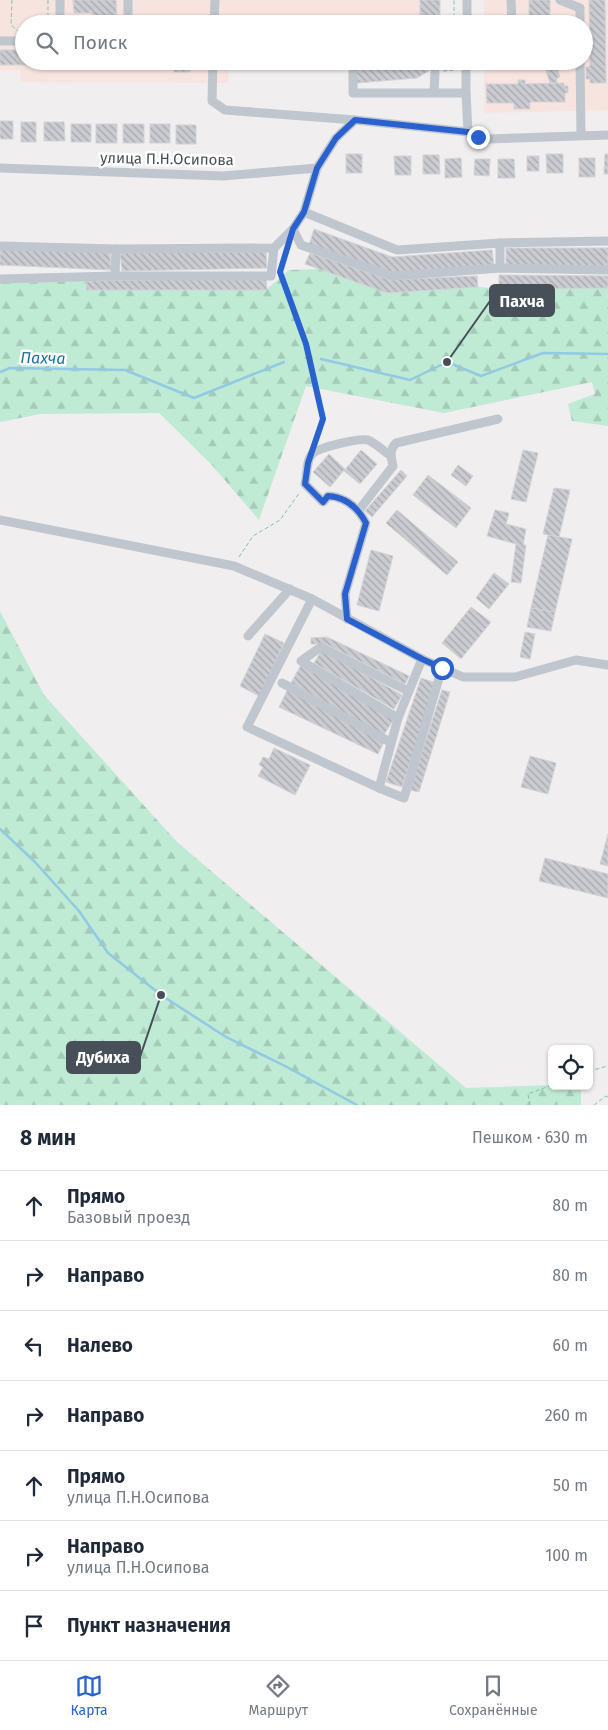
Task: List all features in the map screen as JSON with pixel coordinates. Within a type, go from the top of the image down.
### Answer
[{"type":"street","points":[[60,0],[60,15]]},
{"type":"street","points":[[128,0],[128,15]]},
{"type":"street","points":[[214,15],[215,0]]},
{"type":"street","points":[[467,0],[467,15]]},
{"type":"street","points":[[511,0],[512,15]]},
{"type":"street","points":[[560,0],[580,4]]},
{"type":"street","points":[[1,41],[15,38]]},
{"type":"street","points":[[213,70],[212,101],[225,110],[355,120],[468,132],[478,137],[489,139],[608,135]]},
{"type":"street","points":[[353,70],[353,93],[466,93]]},
{"type":"street","points":[[466,70],[468,132]]},
{"type":"street","points":[[580,70],[581,135]]},
{"type":"street","points":[[434,92],[435,72]]},
{"type":"street","points":[[0,279],[116,276],[271,276],[274,248],[293,229],[304,212],[317,168],[336,138],[355,120]]},
{"type":"street","name":"улица П.Н.Осипова","points":[[0,168],[223,176],[317,168]]},
{"type":"street","points":[[304,212],[397,250],[500,243],[608,241]]},
{"type":"street","points":[[293,229],[301,245],[392,276],[500,268],[608,270]]},
{"type":"street","points":[[500,243],[500,268]]},
{"type":"street","points":[[0,246],[116,249],[274,248]]},
{"type":"street","points":[[116,249],[116,276]]},
{"type":"street","points":[[359,510],[393,466],[392,447],[396,443],[498,419]]},
{"type":"street","points":[[347,619],[345,594],[366,523],[359,510],[339,497],[328,496],[323,502],[305,484],[308,463],[312,454],[322,449],[369,440],[391,456]]},
{"type":"street","points":[[0,520],[234,566],[312,599],[422,659],[463,677],[515,677],[576,660],[608,665]]},
{"type":"street","points":[[248,636],[290,589]]},
{"type":"street","points":[[312,599],[247,727],[404,798],[442,668]]},
{"type":"street","points":[[398,718],[301,660],[321,647],[408,691]]},
{"type":"street","points":[[379,788],[398,718],[422,659]]},
{"type":"street","points":[[282,683],[390,742]]},
{"type":"path","points":[[12,0],[11,25],[15,29]]},
{"type":"path","points":[[48,0],[48,15]]},
{"type":"path","points":[[454,0],[454,15]]},
{"type":"path","points":[[288,246],[280,272],[306,344],[323,419],[312,454]]},
{"type":"path","points":[[234,566],[253,536],[280,520],[305,484]]},
{"type":"path","points":[[593,1070],[608,1066]]},
{"type":"path","points":[[530,1105],[528,1094],[548,1086]]},
{"type":"path","points":[[594,1105],[607,1096],[608,1092]]},
{"type":"shaded area","points":[[0,0],[440,0],[440,15],[15,15],[15,70],[0,70]]},
{"type":"shaded area","points":[[484,0],[608,0],[608,110],[484,113],[484,70],[593,70],[593,15],[484,15]]},
{"type":"shaded area","points":[[20,70],[229,70],[228,83],[21,82]]},
{"type":"green space","points":[[319,269],[387,293],[478,287],[499,289],[608,288],[608,426],[572,421],[568,404],[595,394],[592,382],[444,413],[306,386],[259,520],[211,464],[159,413],[40,414],[0,422],[0,283],[87,281],[87,290],[266,290],[289,270]]},
{"type":"green space","points":[[0,611],[44,695],[177,842],[466,1088],[548,1085],[548,1090],[581,1090],[581,1105],[0,1105]]},
{"type":"building","points":[[73,0],[116,0],[117,15],[74,13]]},
{"type":"building","points":[[420,0],[440,0],[440,15],[420,15]]},
{"type":"building","points":[[529,0],[550,0],[550,15],[529,15]]},
{"type":"building","points":[[589,0],[605,0],[606,83],[590,83],[590,79],[586,79],[586,70],[593,70],[593,15],[589,15]]},
{"type":"building","points":[[0,50],[15,50],[15,65],[0,65]]},
{"type":"building","points":[[174,70],[190,70],[190,72],[174,72]]},
{"type":"building","points":[[356,70],[430,70],[417,78],[357,83]]},
{"type":"building","points":[[546,70],[558,70],[560,77],[557,78],[557,83],[550,83]]},
{"type":"building","points":[[518,80],[525,80],[525,84],[564,83],[564,86],[568,86],[568,93],[565,93],[565,102],[530,102],[530,109],[514,109],[514,103],[487,103],[486,84],[518,84]]},
{"type":"building","points":[[0,121],[13,121],[13,139],[0,139]]},
{"type":"building","points":[[21,122],[36,122],[36,142],[21,142]]},
{"type":"building","points":[[44,122],[64,122],[65,141],[44,141]]},
{"type":"building","points":[[71,124],[91,124],[91,142],[71,142]]},
{"type":"building","points":[[96,124],[117,124],[117,143],[96,143]]},
{"type":"building","points":[[123,124],[144,124],[144,143],[123,143]]},
{"type":"building","points":[[150,124],[170,124],[170,143],[150,143]]},
{"type":"building","points":[[176,125],[196,125],[196,144],[176,144]]},
{"type":"building","points":[[346,154],[362,154],[362,173],[346,173]]},
{"type":"building","points":[[546,154],[563,154],[563,173],[547,173]]},
{"type":"building","points":[[605,154],[608,154],[608,174],[604,174]]},
{"type":"building","points":[[423,155],[439,155],[440,174],[423,174]]},
{"type":"building","points":[[394,156],[411,156],[411,175],[395,175]]},
{"type":"building","points":[[527,156],[539,156],[539,171],[527,171]]},
{"type":"building","points":[[461,158],[462,177],[445,178],[445,159]]},
{"type":"building","points":[[579,158],[595,158],[595,177],[579,177]]},
{"type":"building","points":[[475,159],[490,159],[489,176],[474,175]]},
{"type":"building","points":[[498,159],[514,159],[515,178],[498,178]]},
{"type":"building","points":[[314,229],[392,257],[492,250],[494,267],[395,273],[309,245]]},
{"type":"building","points":[[506,248],[608,248],[608,266],[506,265]]},
{"type":"building","points":[[0,249],[110,253],[111,270],[0,265]]},
{"type":"building","points":[[266,252],[267,268],[122,271],[120,253]]},
{"type":"building","points":[[310,253],[390,280],[477,276],[478,287],[387,293],[305,264]]},
{"type":"building","points":[[499,275],[608,276],[608,288],[499,289]]},
{"type":"building","points":[[266,278],[267,290],[86,290],[87,281]]},
{"type":"building","points":[[361,450],[377,464],[360,484],[344,471]]},
{"type":"building","points":[[523,450],[538,453],[526,502],[511,499]]},
{"type":"building","points":[[329,454],[345,469],[330,487],[313,472]]},
{"type":"building","points":[[458,465],[473,476],[466,486],[451,475]]},
{"type":"building","points":[[401,470],[407,476],[372,517],[365,511]]},
{"type":"building","points":[[428,475],[471,508],[456,528],[413,495]]},
{"type":"building","points":[[554,488],[570,490],[559,537],[543,534]]},
{"type":"building","points":[[397,510],[458,562],[447,575],[386,523]]},
{"type":"building","points":[[495,510],[509,513],[506,524],[526,529],[523,545],[526,545],[521,583],[511,582],[516,544],[487,536]]},
{"type":"building","points":[[548,535],[572,539],[555,612],[531,608]]},
{"type":"building","points":[[371,550],[393,556],[379,611],[357,605]]},
{"type":"building","points":[[494,573],[509,584],[489,609],[476,598]]},
{"type":"building","points":[[471,607],[491,622],[461,659],[442,643]]},
{"type":"building","points":[[531,608],[555,612],[551,631],[527,627]]},
{"type":"building","points":[[525,632],[535,634],[530,659],[520,657]]},
{"type":"building","points":[[265,634],[284,643],[259,696],[240,686]]},
{"type":"building","points":[[327,637],[409,676],[405,684],[326,644],[311,644],[311,638]]},
{"type":"building","points":[[322,650],[402,695],[394,709],[314,663]]},
{"type":"building","points":[[301,665],[393,720],[384,735],[291,683]]},
{"type":"building","points":[[421,678],[436,683],[402,787],[386,782]]},
{"type":"building","points":[[288,689],[384,742],[378,754],[279,707]]},
{"type":"building","points":[[442,690],[450,692],[419,792],[410,790]]},
{"type":"building","points":[[274,748],[310,765],[295,795],[258,776],[263,767],[259,765],[263,757],[269,759]]},
{"type":"building","points":[[530,756],[556,763],[548,794],[521,787]]},
{"type":"building","points":[[608,834],[608,866],[600,864]]},
{"type":"building","points":[[545,858],[608,874],[608,898],[539,881]]},
{"type":"waterway","name":"Пахча","points":[[321,359],[410,380],[447,362],[481,376],[543,353],[608,354]]},
{"type":"waterway","name":"Пахча","points":[[0,372],[10,368],[125,370],[194,398],[284,362]]},
{"type":"waterway","points":[[0,829],[35,862],[79,911],[108,953],[161,995],[226,1037],[357,1105]]},
{"type":"place","name":"Пахча","points":[[447,362]]},
{"type":"place","name":"Дубиха","points":[[161,995]]},
{"type":"route","points":[[442,668],[347,619],[345,594],[366,523],[359,510],[339,497],[328,496],[323,502],[305,484],[308,463],[323,419],[306,344],[291,298],[280,272],[293,229],[304,212],[317,168],[336,138],[355,120],[468,132],[478,137]]}]
